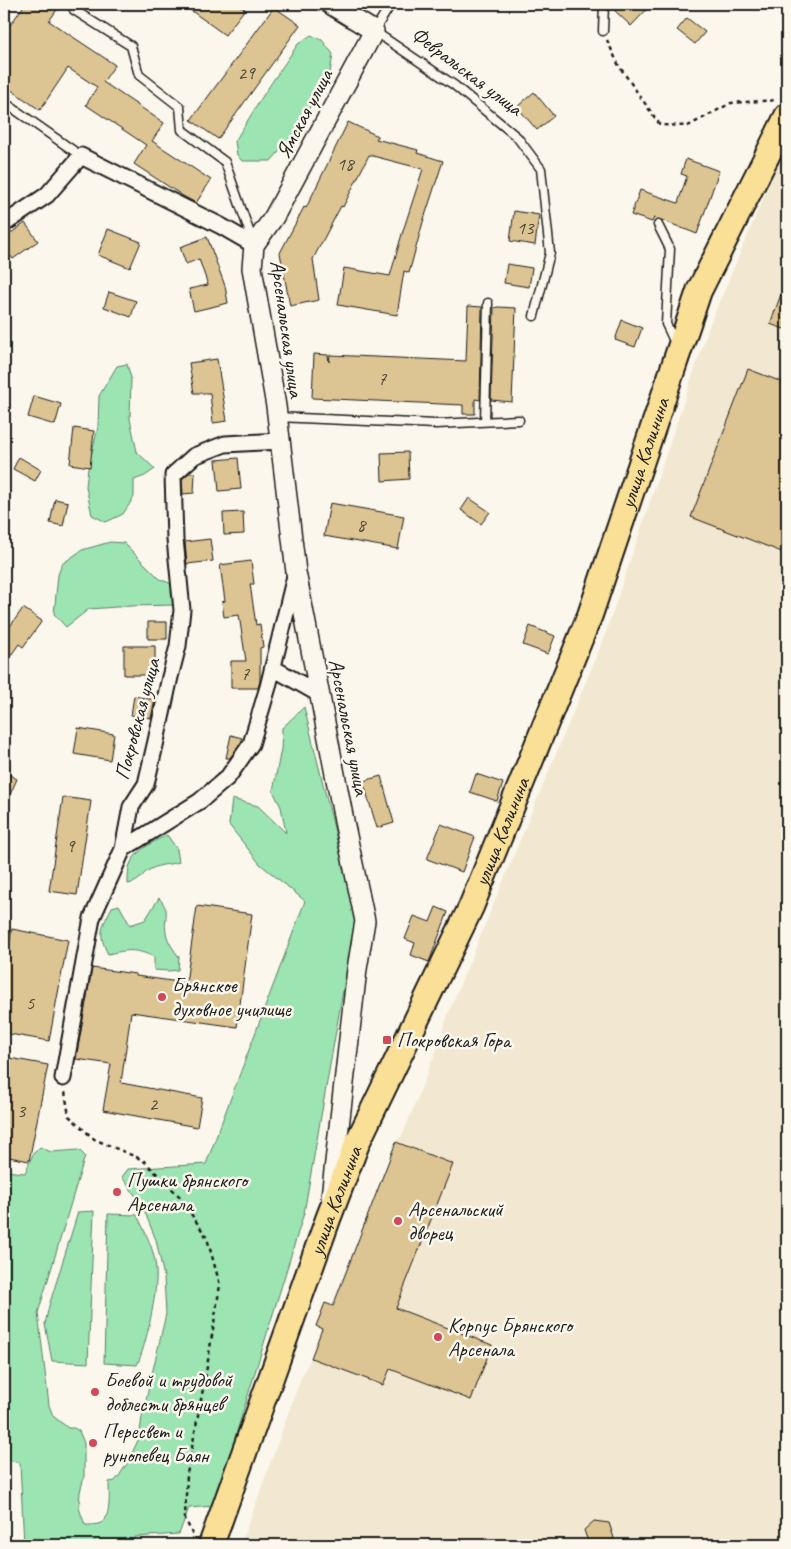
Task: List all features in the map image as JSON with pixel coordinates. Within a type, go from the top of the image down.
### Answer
[{"type":"main road","name":"улица Калинина","points":[[202,1542],[358,1142],[471,907],[586,625],[699,291],[783,108]]},
{"type":"street","name":"Февральская улица","points":[[330,4],[374,31]]},
{"type":"street","name":"Ямская улица","points":[[254,245],[274,217],[374,31]]},
{"type":"street","points":[[4,224],[47,195],[81,156],[222,226],[254,245]]},
{"type":"street","name":"Арсенальская улица","points":[[254,245],[252,268],[277,417],[296,572],[365,921],[357,968],[328,1219]]},
{"type":"street","name":"Покровская улица","points":[[63,1078],[92,918],[124,849],[131,807],[146,784],[178,646],[182,610],[175,539],[173,475],[194,456],[225,444],[280,441]]},
{"type":"street","points":[[124,849],[200,801],[228,777],[251,744],[273,668],[296,572]]},
{"type":"street","points":[[273,668],[319,694]]},
{"type":"lane","points":[[79,4],[74,10],[131,46],[139,75],[180,107],[182,130],[225,162],[254,245]]},
{"type":"lane","name":"Ямская улица","points":[[374,31],[391,4]]},
{"type":"lane","points":[[603,31],[604,4]]},
{"type":"lane","name":"Февральская улица","points":[[374,31],[454,85],[475,102],[517,137],[541,168],[550,253],[534,316]]},
{"type":"lane","points":[[4,102],[81,156]]},
{"type":"lane","points":[[658,225],[670,249],[666,324],[679,352]]},
{"type":"lane","points":[[485,421],[488,303]]},
{"type":"lane","points":[[277,417],[436,424],[519,420]]},
{"type":"path","points":[[603,31],[619,66],[660,126],[688,126],[731,103],[783,108]]},
{"type":"path","points":[[63,1078],[69,1116],[94,1139],[143,1160],[180,1197],[207,1238],[220,1285],[187,1474],[185,1518],[202,1542]]},
{"type":"shaded area","points":[[787,142],[787,1545],[252,1545],[242,1541],[301,1378],[322,1329],[316,1326],[325,1303],[333,1306],[396,1142],[403,1134],[440,1041],[448,1014],[604,638],[710,324]]},
{"type":"green space","points":[[311,35],[322,40],[333,54],[330,73],[291,138],[271,161],[242,161],[237,155],[235,141],[298,44]]},
{"type":"green space","points":[[127,364],[131,378],[130,419],[137,452],[155,469],[145,476],[134,480],[134,497],[123,514],[106,522],[92,515],[86,487],[88,468],[98,427],[99,396],[117,366]]},
{"type":"green space","points":[[110,542],[124,543],[160,579],[176,586],[176,605],[89,609],[66,627],[54,614],[58,575],[62,564],[82,550]]},
{"type":"green space","points":[[304,707],[356,917],[304,1213],[214,1506],[189,1508],[179,1534],[135,1537],[133,1545],[24,1545],[20,1463],[4,1459],[4,1171],[25,1173],[33,1154],[40,1147],[51,1152],[79,1150],[85,1156],[38,1313],[49,1405],[53,1416],[68,1428],[74,1428],[79,1431],[84,1443],[84,1477],[80,1492],[79,1508],[85,1525],[98,1524],[106,1518],[108,1513],[109,1482],[115,1481],[119,1476],[139,1438],[142,1417],[166,1314],[164,1277],[156,1240],[142,1205],[122,1177],[128,1169],[206,1164],[305,901],[260,864],[229,825],[232,799],[258,806],[286,833],[281,807],[273,791],[281,749],[282,728]]},
{"type":"green space","points":[[167,835],[177,849],[179,862],[154,867],[136,881],[128,884],[131,862],[144,848]]},
{"type":"green space","points":[[159,898],[166,911],[165,927],[168,939],[179,957],[178,970],[154,970],[154,957],[141,952],[126,951],[108,954],[103,941],[102,930],[112,907],[119,905],[130,925],[145,920]]},
{"type":"green space","points":[[94,1211],[88,1363],[52,1361],[45,1324],[49,1306],[78,1212]]},
{"type":"green space","points":[[108,1214],[137,1215],[154,1255],[156,1279],[151,1318],[137,1365],[104,1363]]},
{"type":"building","points":[[25,4],[61,4],[49,21],[115,65],[103,82],[164,123],[152,141],[211,180],[196,203],[134,164],[146,145],[86,105],[97,87],[68,68],[40,110],[4,85],[4,25],[8,28]]},
{"type":"building","points":[[182,4],[237,4],[245,9],[225,35]]},
{"type":"building","points":[[610,4],[652,4],[631,26]]},
{"type":"building","points":[[274,7],[300,25],[218,139],[191,120]]},
{"type":"building","points":[[687,18],[705,32],[695,44],[677,30]]},
{"type":"building","points":[[534,92],[554,116],[537,130],[517,107]]},
{"type":"building","points":[[348,122],[378,136],[376,139],[418,150],[417,153],[443,161],[409,273],[404,271],[397,315],[338,305],[344,268],[390,276],[423,169],[369,155],[343,207],[341,206],[313,259],[319,300],[290,306],[280,253],[304,207],[306,208]]},
{"type":"building","points":[[686,159],[719,171],[697,234],[659,219],[654,218],[652,222],[631,215],[640,190],[678,203],[687,176],[681,174]]},
{"type":"building","points":[[514,211],[539,215],[535,245],[510,241]]},
{"type":"building","points":[[25,223],[38,241],[13,259],[4,247],[4,238]]},
{"type":"building","points":[[108,229],[141,242],[130,268],[98,255]]},
{"type":"building","points":[[207,237],[225,286],[228,303],[194,311],[189,289],[208,285],[199,259],[186,264],[180,247]]},
{"type":"building","points":[[507,264],[532,268],[529,287],[504,283]]},
{"type":"building","points":[[787,281],[787,330],[770,324]]},
{"type":"building","points":[[109,292],[136,301],[131,317],[104,307]]},
{"type":"building","points":[[468,306],[482,307],[480,400],[475,399],[475,414],[463,414],[463,405],[312,398],[314,354],[328,355],[329,362],[330,355],[466,361]]},
{"type":"building","points":[[494,308],[516,308],[512,402],[491,400]]},
{"type":"building","points":[[622,320],[642,328],[635,347],[615,340]]},
{"type":"building","points":[[217,359],[227,421],[213,423],[210,393],[194,393],[189,363]]},
{"type":"building","points":[[748,369],[787,384],[787,554],[691,517]]},
{"type":"building","points":[[34,396],[61,404],[55,425],[28,417]]},
{"type":"building","points":[[74,428],[94,431],[90,467],[70,464]]},
{"type":"building","points":[[408,452],[409,479],[382,481],[381,453]]},
{"type":"building","points":[[19,457],[41,470],[35,481],[13,469]]},
{"type":"building","points":[[238,458],[241,489],[219,491],[216,460]]},
{"type":"building","points":[[189,473],[195,473],[194,493],[183,494],[182,479]]},
{"type":"building","points":[[469,498],[490,512],[481,524],[461,510]]},
{"type":"building","points":[[55,499],[68,502],[63,526],[50,523]]},
{"type":"building","points":[[330,503],[404,516],[398,549],[324,536]]},
{"type":"building","points":[[243,512],[244,534],[224,535],[223,513]]},
{"type":"building","points":[[210,539],[213,561],[187,564],[185,542]]},
{"type":"building","points":[[251,561],[254,584],[250,584],[256,625],[260,624],[263,647],[260,648],[260,681],[258,688],[231,688],[231,661],[246,661],[239,615],[224,617],[222,602],[225,601],[220,565]]},
{"type":"building","points":[[23,608],[42,621],[23,647],[19,644],[4,665],[4,635]]},
{"type":"building","points":[[148,622],[167,622],[167,639],[148,639]]},
{"type":"building","points":[[530,626],[555,636],[548,654],[523,645]]},
{"type":"building","points":[[124,646],[155,646],[155,675],[124,675]]},
{"type":"building","points":[[134,696],[155,700],[151,718],[131,715]]},
{"type":"building","points":[[78,728],[114,734],[110,760],[74,754]]},
{"type":"building","points":[[231,735],[242,738],[242,741],[230,758],[226,758]]},
{"type":"building","points":[[4,772],[17,779],[4,808]]},
{"type":"building","points":[[476,774],[503,783],[497,801],[470,792]]},
{"type":"building","points":[[381,776],[394,823],[377,828],[363,781]]},
{"type":"building","points":[[63,797],[91,801],[77,895],[49,891]]},
{"type":"building","points":[[441,824],[475,837],[462,872],[427,859]]},
{"type":"building","name":"Брянское духовное училище","points":[[197,906],[252,914],[237,1027],[131,1012],[121,1083],[202,1098],[197,1127],[103,1110],[111,1064],[76,1059],[92,968],[186,983]]},
{"type":"building","points":[[436,907],[448,912],[429,962],[411,955],[415,943],[405,939],[414,916],[430,922]]},
{"type":"building","points":[[12,929],[68,940],[49,1041],[4,1033],[4,974]]},
{"type":"building","points":[[4,1057],[48,1065],[29,1161],[4,1156]]},
{"type":"building","points":[[396,1142],[453,1164],[396,1308],[492,1345],[471,1400],[390,1369],[383,1385],[311,1358],[322,1329],[316,1326],[325,1303],[333,1306]]},
{"type":"building","points":[[594,1521],[609,1523],[614,1538],[608,1545],[589,1545],[584,1530]]},
{"type":"place","name":"Брянское духовное училище","points":[[162,997]]},
{"type":"place","name":"Покровская Гора","points":[[387,1040]]},
{"type":"place","name":"Пушки брянского Арсенала","points":[[117,1192]]},
{"type":"place","name":"Арсенальский дворец","points":[[398,1221]]},
{"type":"place","name":"Корпус Брянского Арсенала","points":[[438,1337]]},
{"type":"place","name":"Боевой и трудовой доблести брянцев","points":[[95,1392]]},
{"type":"place","name":"Пересвет и рунопевец Баян","points":[[93,1443]]}]
